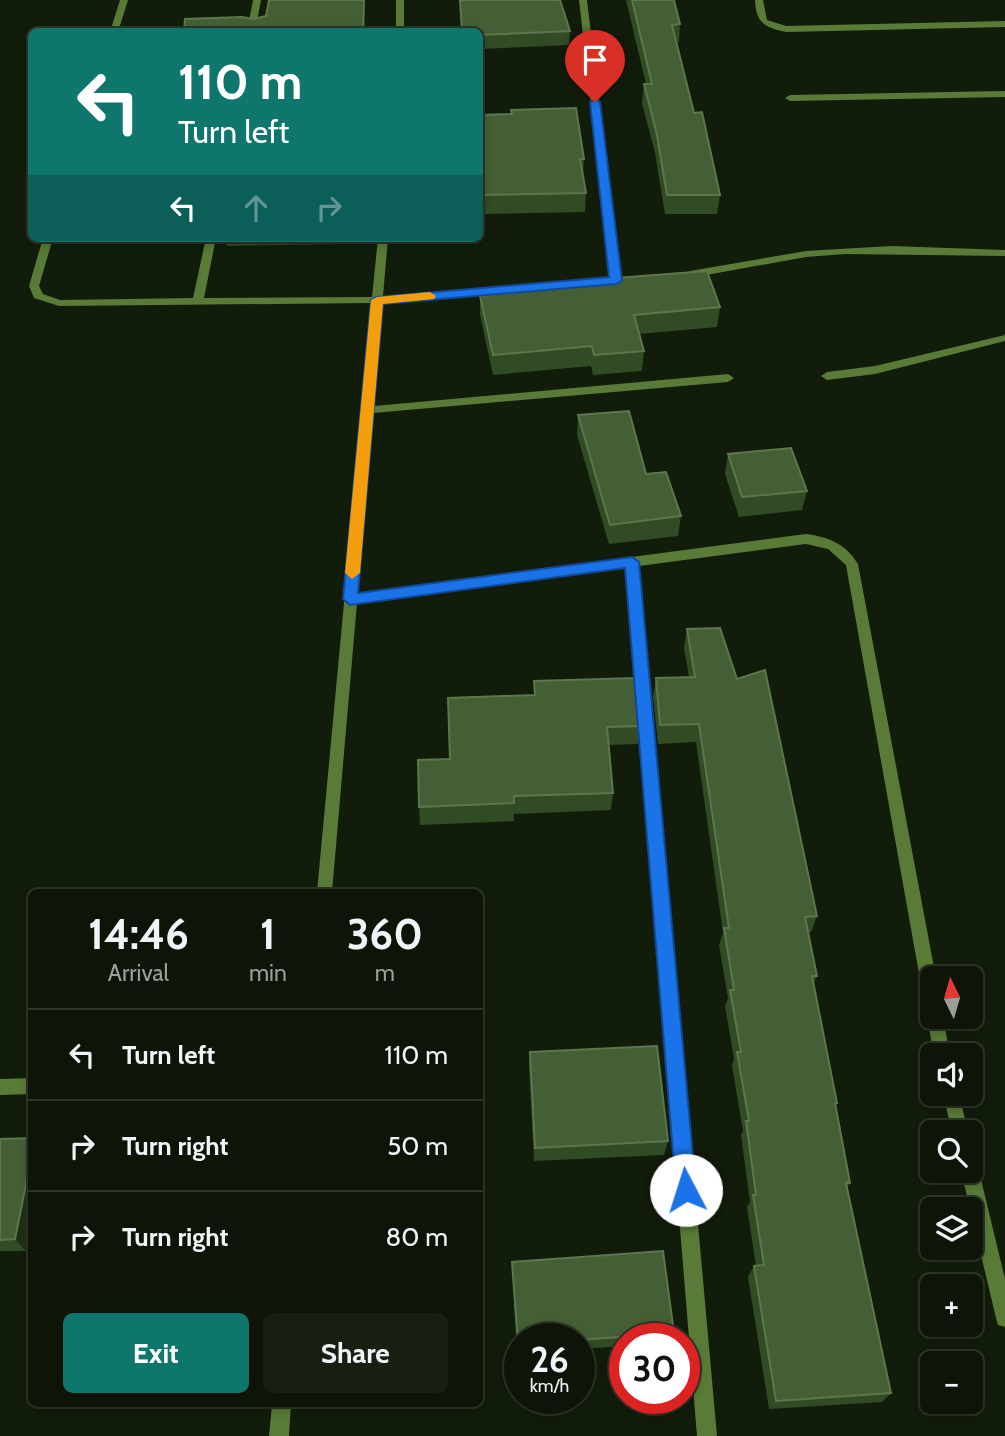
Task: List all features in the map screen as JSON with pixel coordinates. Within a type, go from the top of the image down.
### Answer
[{"type":"street","points":[[115,28],[124,0]]},
{"type":"street","points":[[252,28],[257,0]]},
{"type":"street","points":[[400,0],[400,28]]},
{"type":"street","points":[[583,0],[616,281]]},
{"type":"street","points":[[759,0],[760,18],[765,23],[786,29],[1005,24]]},
{"type":"street","points":[[790,98],[1005,94]]},
{"type":"street","points":[[47,242],[34,286],[38,296],[47,301],[377,300],[629,279]]},
{"type":"street","points":[[198,302],[210,242]]},
{"type":"street","points":[[324,889],[383,242]]},
{"type":"street","points":[[684,275],[764,260],[864,250],[1005,253]]},
{"type":"street","points":[[827,376],[875,370],[1005,338]]},
{"type":"street","points":[[368,411],[728,378]]},
{"type":"street","points":[[350,599],[806,539],[826,541],[842,551],[852,564],[926,966]]},
{"type":"street","points":[[632,562],[707,1436]]},
{"type":"street","points":[[0,1087],[28,1086]]},
{"type":"street","points":[[973,1183],[1005,1318]]},
{"type":"street","points":[[279,1436],[282,1407]]},
{"type":"building","points":[[269,0],[364,0],[363,28],[184,28],[185,19],[253,19],[266,16]]},
{"type":"building","points":[[460,0],[560,0],[570,31],[483,35],[483,28],[462,28]]},
{"type":"building","points":[[632,0],[674,0],[680,24],[672,25],[694,113],[702,112],[720,195],[667,195],[657,135],[644,84],[652,84]]},
{"type":"building","points":[[576,108],[586,193],[483,195],[483,115],[512,114],[511,110]]},
{"type":"building","points":[[707,271],[720,307],[634,315],[644,351],[594,355],[592,346],[493,355],[480,296],[578,286],[577,281]]},
{"type":"building","points":[[629,411],[646,474],[666,472],[681,516],[610,525],[578,415]]},
{"type":"building","points":[[791,448],[807,491],[742,497],[728,454]]},
{"type":"building","points":[[720,628],[737,679],[765,670],[817,916],[805,917],[817,976],[812,976],[837,1103],[850,1183],[846,1183],[891,1393],[776,1401],[754,1266],[764,1265],[753,1195],[756,1195],[746,1121],[749,1121],[737,1052],[741,1052],[730,990],[734,990],[724,928],[729,928],[699,724],[660,725],[656,678],[695,677],[687,629]]},
{"type":"building","points":[[636,678],[640,726],[607,727],[613,793],[514,796],[514,803],[419,807],[418,760],[450,759],[448,698],[535,695],[534,681]]},
{"type":"building","points":[[657,1046],[668,1141],[535,1148],[530,1052]]},
{"type":"building","points":[[28,1138],[28,1175],[15,1239],[0,1240],[0,1139]]},
{"type":"building","points":[[663,1251],[673,1323],[609,1323],[609,1338],[595,1339],[595,1323],[516,1323],[512,1262]]},
{"type":"slow traffic","points":[[352,573],[377,300],[430,296]]},
{"type":"route","points":[[595,102],[616,281],[377,300],[350,599],[632,562],[686,1190]]}]
